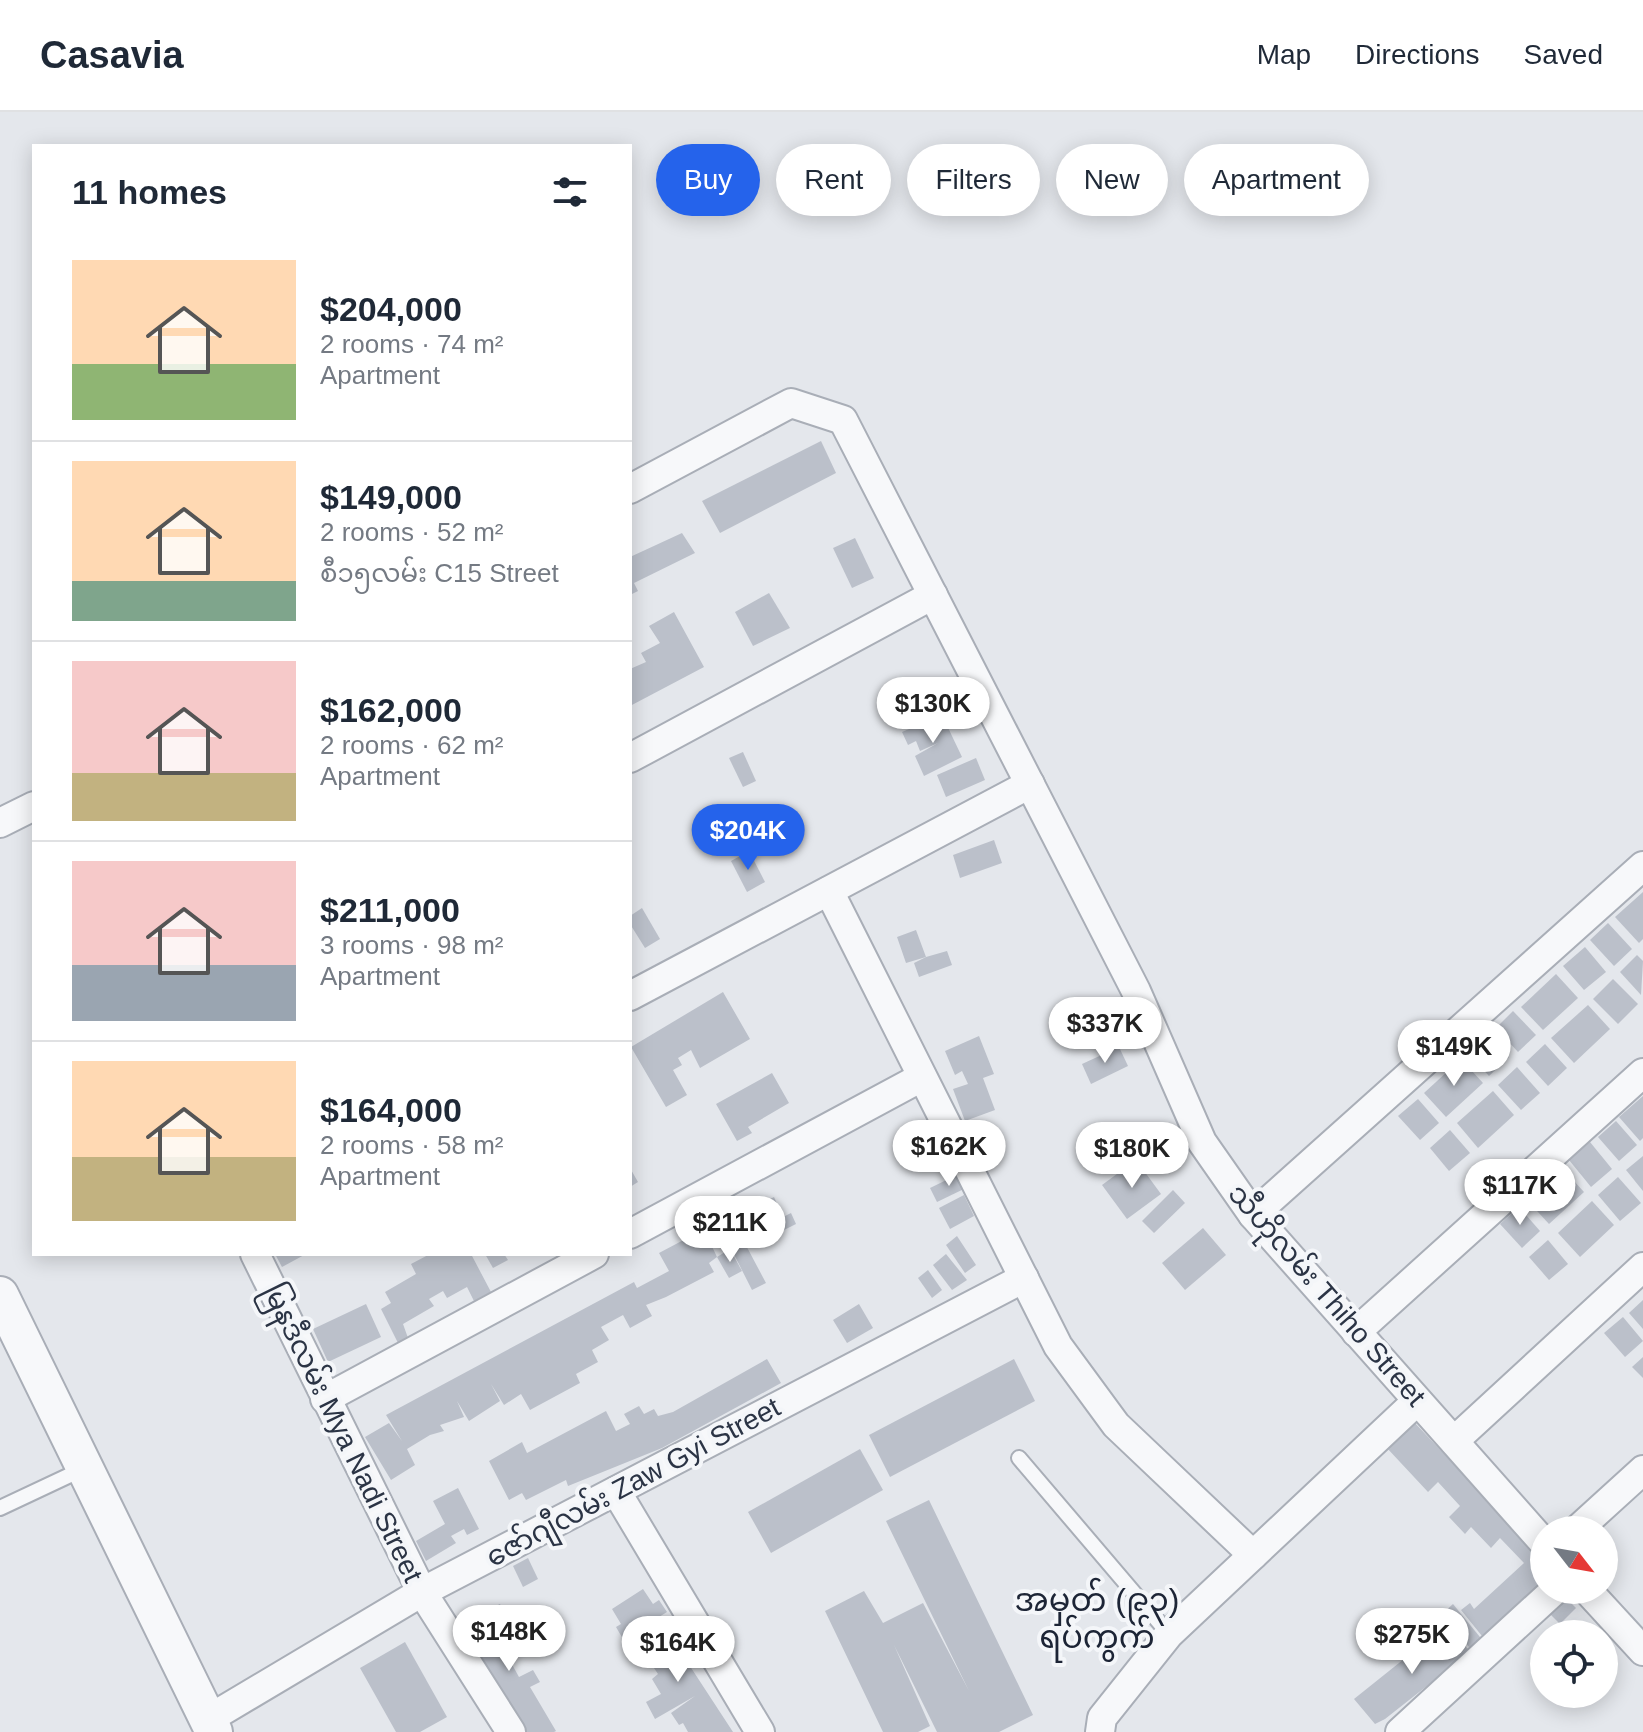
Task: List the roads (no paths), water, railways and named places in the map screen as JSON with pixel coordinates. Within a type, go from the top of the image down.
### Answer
[{"type":"street","name":"သီဟိုလမ်း Thiho Street","points":[[632,488],[791,403],[843,420],[1136,991],[1202,1142],[1253,1215],[1530,1527]]},
{"type":"street","points":[[632,757],[933,595]]},
{"type":"street","points":[[632,995],[1030,784]]},
{"type":"street","points":[[0,823],[32,807]]},
{"type":"street","points":[[1253,1215],[1643,866]]},
{"type":"street","points":[[829,891],[1058,1346],[1116,1425],[1253,1555]]},
{"type":"street","points":[[1356,1332],[1643,1073]]},
{"type":"street","points":[[632,1233],[922,1077]]},
{"type":"street","name":"မြနဒီလမ်း Mya Nadi Street","points":[[256,1256],[422,1592],[511,1732]]},
{"type":"street","points":[[325,1399],[590,1256]]},
{"type":"street","points":[[1454,1441],[1643,1267]]},
{"type":"street","name":"ဇော်ဂျီလမ်း Zaw Gyi Street","points":[[211,1726],[422,1592],[1024,1278]]},
{"type":"street","points":[[0,1295],[211,1726]]},
{"type":"street","points":[[1100,1732],[1102,1718],[1169,1634],[1417,1401]]},
{"type":"street","points":[[1592,1516],[1643,1470]]},
{"type":"street","points":[[616,1491],[760,1732]]},
{"type":"street","points":[[1400,1732],[1540,1604]]},
{"type":"street","points":[[1600,1604],[1643,1651]]},
{"type":"lane","points":[[1019,1458],[1169,1634]]},
{"type":"lane","points":[[0,1508],[85,1468]]},
{"type":"district","name":"အမှတ် (၉၃) ရပ်ကွက်","points":[[1097,1618]]}]
